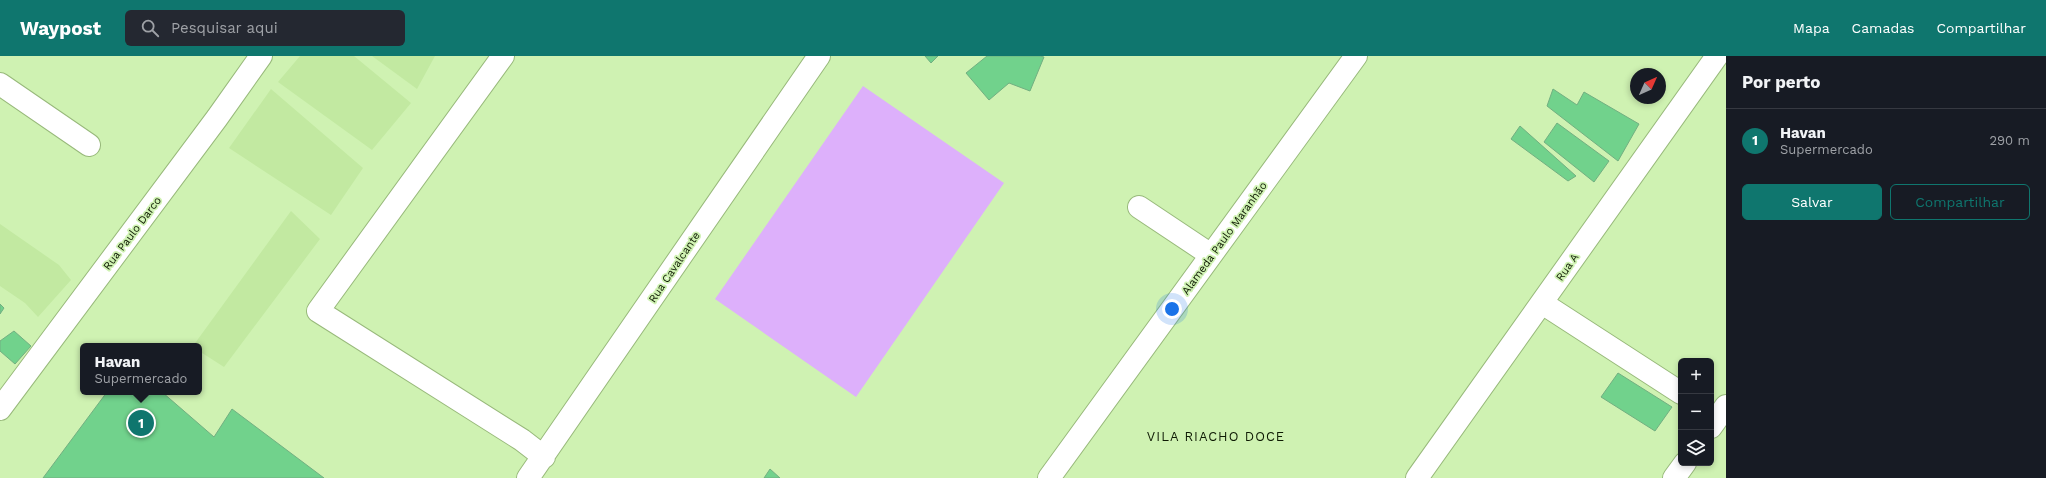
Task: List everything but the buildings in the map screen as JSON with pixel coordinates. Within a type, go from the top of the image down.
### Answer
[{"type":"street","name":"Rua Paulo Darco","points":[[4,396],[217,118],[261,56]]},
{"type":"street","points":[[503,56],[318,311],[522,440],[544,457]]},
{"type":"street","name":"Rua Cavalcante","points":[[528,478],[544,457],[819,56]]},
{"type":"street","name":"Alameda Paulo Maranhão","points":[[1049,478],[1356,56]]},
{"type":"street","name":"Rua A","points":[[1417,478],[1717,56]]},
{"type":"street","points":[[0,84],[89,145]]},
{"type":"street","points":[[1139,207],[1211,255]]},
{"type":"street","points":[[1542,303],[1678,391]]},
{"type":"street","points":[[1674,478],[1683,466]]},
{"type":"shaded area","points":[[300,56],[354,56],[411,103],[372,150],[278,82]]},
{"type":"shaded area","points":[[372,56],[435,56],[417,89]]},
{"type":"shaded area","points":[[863,86],[1004,183],[856,397],[715,299]]},
{"type":"shaded area","points":[[271,89],[363,168],[331,215],[229,148]]},
{"type":"shaded area","points":[[291,211],[320,239],[224,367],[202,353],[202,343],[195,343]]},
{"type":"shaded area","points":[[0,224],[59,265],[71,280],[38,317],[25,303],[0,286]]},
{"type":"place","name":"Havan","points":[[141,423]]},
{"type":"district","name":"VILA RIACHO DOCE","points":[[1216,436]]}]
